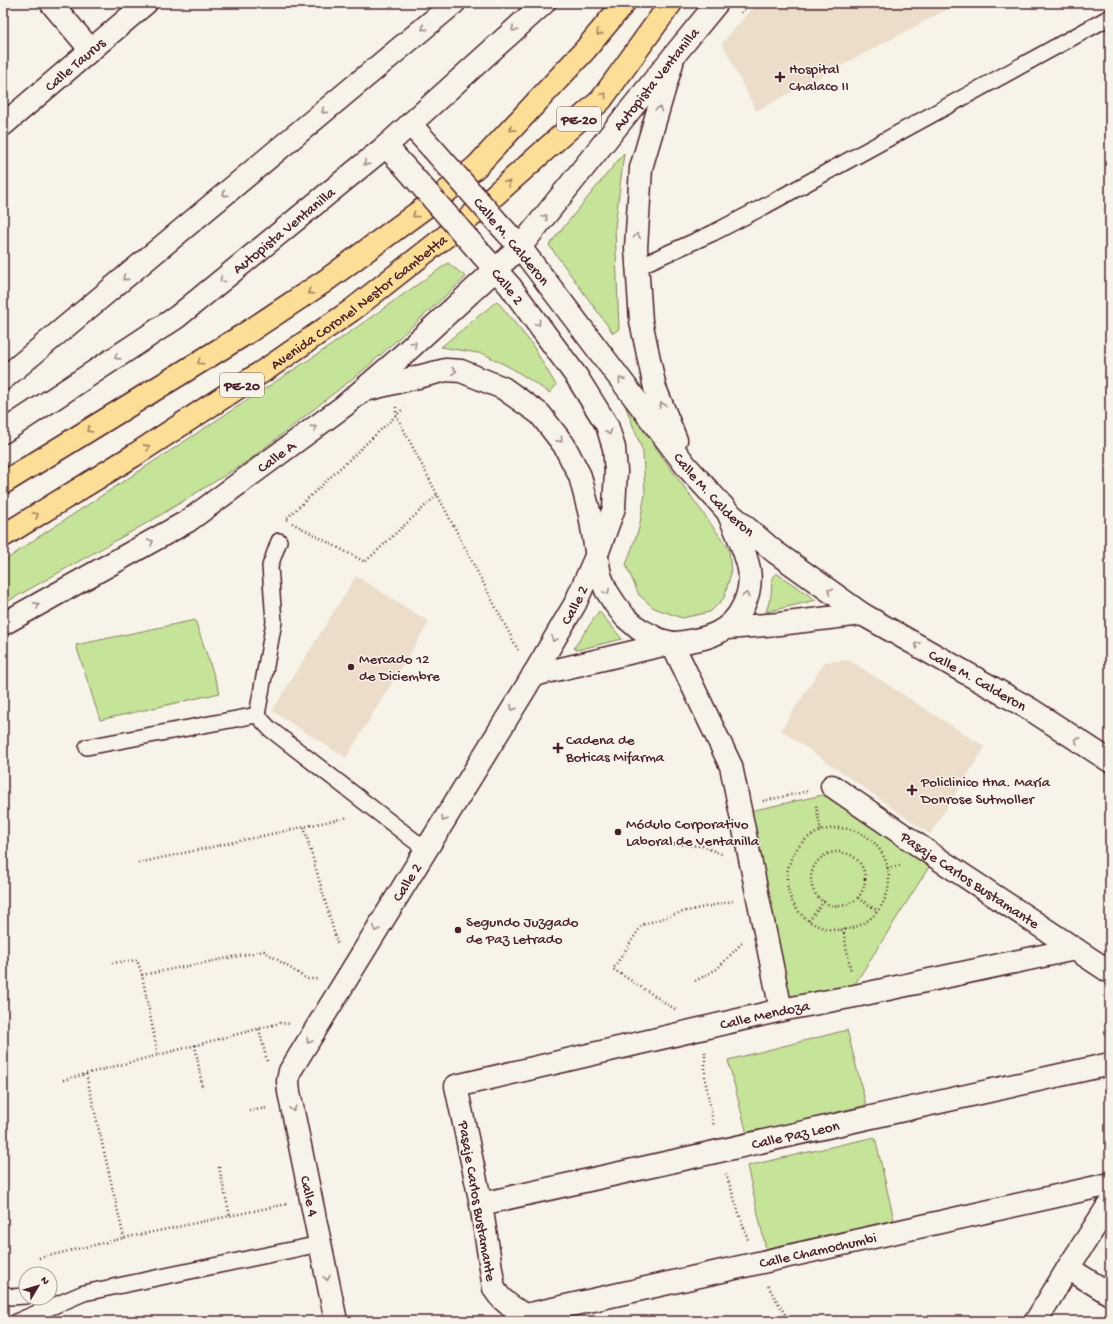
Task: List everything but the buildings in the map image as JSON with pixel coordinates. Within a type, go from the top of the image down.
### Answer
[{"type":"highway","name":"PE-20","points":[[3,483],[245,334],[326,282],[446,192],[477,166],[585,50],[624,3]]},
{"type":"highway","name":"Autopista Ventanilla","points":[[469,218],[601,100],[671,3]]},
{"type":"highway","name":"Avenida Coronel Nestor Gambetta","points":[[3,536],[133,456],[277,362],[352,310],[469,218]]},
{"type":"street","points":[[51,3],[90,49]]},
{"type":"street","name":"Calle Taurus","points":[[3,125],[90,49],[146,3]]},
{"type":"street","points":[[3,379],[454,3]]},
{"type":"street","name":"Autopista Ventanilla","points":[[3,432],[177,317],[386,146],[544,3]]},
{"type":"street","name":"Autopista Ventanilla","points":[[520,248],[717,3]]},
{"type":"street","points":[[676,53],[641,168],[636,248],[640,321],[655,388],[687,467]]},
{"type":"street","name":"Calle M. Calderon","points":[[410,124],[520,248],[687,467],[728,512],[775,552],[862,614],[1030,709],[1110,761]]},
{"type":"street","name":"Calle 2","points":[[290,1071],[575,604],[597,554],[614,508],[616,471],[614,448],[607,426],[577,377],[510,286],[386,146]]},
{"type":"street","name":"Calle A","points":[[3,624],[188,521],[344,406],[520,248]]},
{"type":"street","points":[[361,391],[446,370],[461,371],[503,388],[540,414],[564,445],[580,476],[590,514],[600,575],[606,590],[625,617],[649,636],[672,643]]},
{"type":"street","points":[[533,675],[672,643],[702,638],[716,634],[727,628],[737,618],[743,608],[749,582],[749,571],[744,550],[728,512]]},
{"type":"street","points":[[727,628],[779,624],[862,614]]},
{"type":"street","points":[[672,643],[731,766],[781,1010]]},
{"type":"street","name":"Pasaje Carlos Bustamante","points":[[822,788],[937,858],[1110,972]]},
{"type":"street","name":"Calle Mendoza","points":[[456,1086],[781,1010],[855,996],[1075,949]]},
{"type":"street","name":"Calle Paz Leon","points":[[481,1204],[1110,1064]]},
{"type":"street","name":"Calle 4","points":[[290,1071],[288,1081],[289,1092],[336,1321]]},
{"type":"street","name":"Pasaje Carlos Bustamante","points":[[456,1086],[481,1204],[494,1288],[498,1296],[530,1318]]},
{"type":"street","name":"Calle Chamochumbi","points":[[530,1318],[755,1264],[1110,1184]]},
{"type":"street","points":[[1036,1321],[1110,1203]]},
{"type":"street","points":[[1068,1268],[1110,1294]]},
{"type":"lane","points":[[637,267],[713,233],[765,206],[1110,17]]},
{"type":"lane","points":[[257,715],[274,622],[270,566],[279,541]]},
{"type":"lane","points":[[87,747],[257,715]]},
{"type":"lane","points":[[257,715],[270,729],[425,849]]},
{"type":"lane","points":[[58,1295],[84,1294],[320,1244]]},
{"type":"lane","points":[[3,1293],[11,1297],[18,1297]]},
{"type":"lane","points":[[18,1321],[84,1294]]},
{"type":"path","points":[[740,14],[750,3]]},
{"type":"path","points":[[396,404],[396,415],[520,652]]},
{"type":"path","points":[[406,406],[286,519],[365,562],[438,494]]},
{"type":"path","points":[[739,806],[822,788],[821,830]]},
{"type":"path","points":[[138,862],[354,816]]},
{"type":"path","points":[[304,827],[340,952]]},
{"type":"path","points":[[835,828],[849,829],[862,835],[874,843],[882,854],[887,868],[888,883],[885,898],[878,911],[866,922],[852,928],[843,930],[822,928],[808,921],[798,912],[791,900],[787,886],[787,872],[791,858],[798,846],[821,830],[835,828]]},
{"type":"path","points":[[670,844],[702,846],[740,862],[751,863]]},
{"type":"path","points":[[837,852],[847,854],[857,859],[863,868],[865,878],[864,888],[858,898],[842,906],[832,905],[824,901],[816,893],[812,883],[812,871],[818,862],[827,855],[837,852]]},
{"type":"path","points":[[758,895],[682,912],[642,925],[613,969],[704,1028],[706,1079],[719,1150],[755,1264],[770,1292],[789,1321]]},
{"type":"path","points":[[858,898],[878,911]]},
{"type":"path","points":[[808,921],[824,901]]},
{"type":"path","points":[[843,930],[855,996]]},
{"type":"path","points":[[695,980],[717,969],[745,940],[765,931]]},
{"type":"path","points":[[142,976],[264,950],[307,979],[321,979]]},
{"type":"path","points":[[112,963],[137,960],[142,976],[158,1055]]},
{"type":"path","points":[[63,1080],[280,1023],[295,1025]]},
{"type":"path","points":[[196,1045],[202,1086]]},
{"type":"path","points":[[86,1074],[124,1238]]},
{"type":"path","points":[[249,1111],[269,1108]]},
{"type":"path","points":[[219,1167],[230,1216]]},
{"type":"path","points":[[39,1258],[124,1238],[291,1203]]},
{"type":"shaded area","name":"Hospital Chalaco II","points":[[757,3],[959,3],[756,111],[722,43]]},
{"type":"shaded area","name":"Mercado 12 de Diciembre","points":[[356,576],[429,622],[346,758],[272,711]]},
{"type":"shaded area","name":"Policlinico Hna. María Donrose Sutmoller","points":[[849,660],[985,747],[930,834],[781,730],[825,662]]},
{"type":"green space","points":[[624,153],[615,227],[619,329],[613,333],[549,245]]},
{"type":"green space","points":[[448,263],[466,277],[366,368],[248,461],[154,519],[3,604],[3,562],[34,540],[333,344]]},
{"type":"green space","points":[[497,301],[531,343],[556,385],[550,393],[513,369],[484,354],[441,347]]},
{"type":"green space","points":[[625,405],[729,549],[731,573],[724,598],[710,612],[682,618],[654,608],[639,595],[626,565],[639,528],[645,494],[643,452]]},
{"type":"green space","points":[[776,573],[816,600],[766,612],[771,596],[772,580]]},
{"type":"green space","points":[[599,611],[622,639],[577,650],[574,648]]},
{"type":"green space","points":[[195,620],[220,693],[100,720],[76,645]]},
{"type":"green space","points":[[836,792],[934,859],[853,987],[784,1002],[746,812]]},
{"type":"green space","points":[[847,1030],[866,1105],[747,1134],[728,1060]]},
{"type":"green space","points":[[875,1137],[894,1220],[766,1249],[747,1166]]},
{"type":"place","name":"Hospital Chalaco II","points":[[780,77]]},
{"type":"place","name":"Mercado 12 de Diciembre","points":[[351,667]]},
{"type":"place","name":"Cadena de Boticas Mifarma","points":[[558,748]]},
{"type":"place","name":"Policlinico Hna. María Donrose Sutmoller","points":[[912,790]]},
{"type":"place","name":"Módulo Corporativo Laboral de Ventanilla","points":[[618,832]]},
{"type":"place","name":"Segundo Juzgado de Paz Letrado","points":[[458,930]]}]
